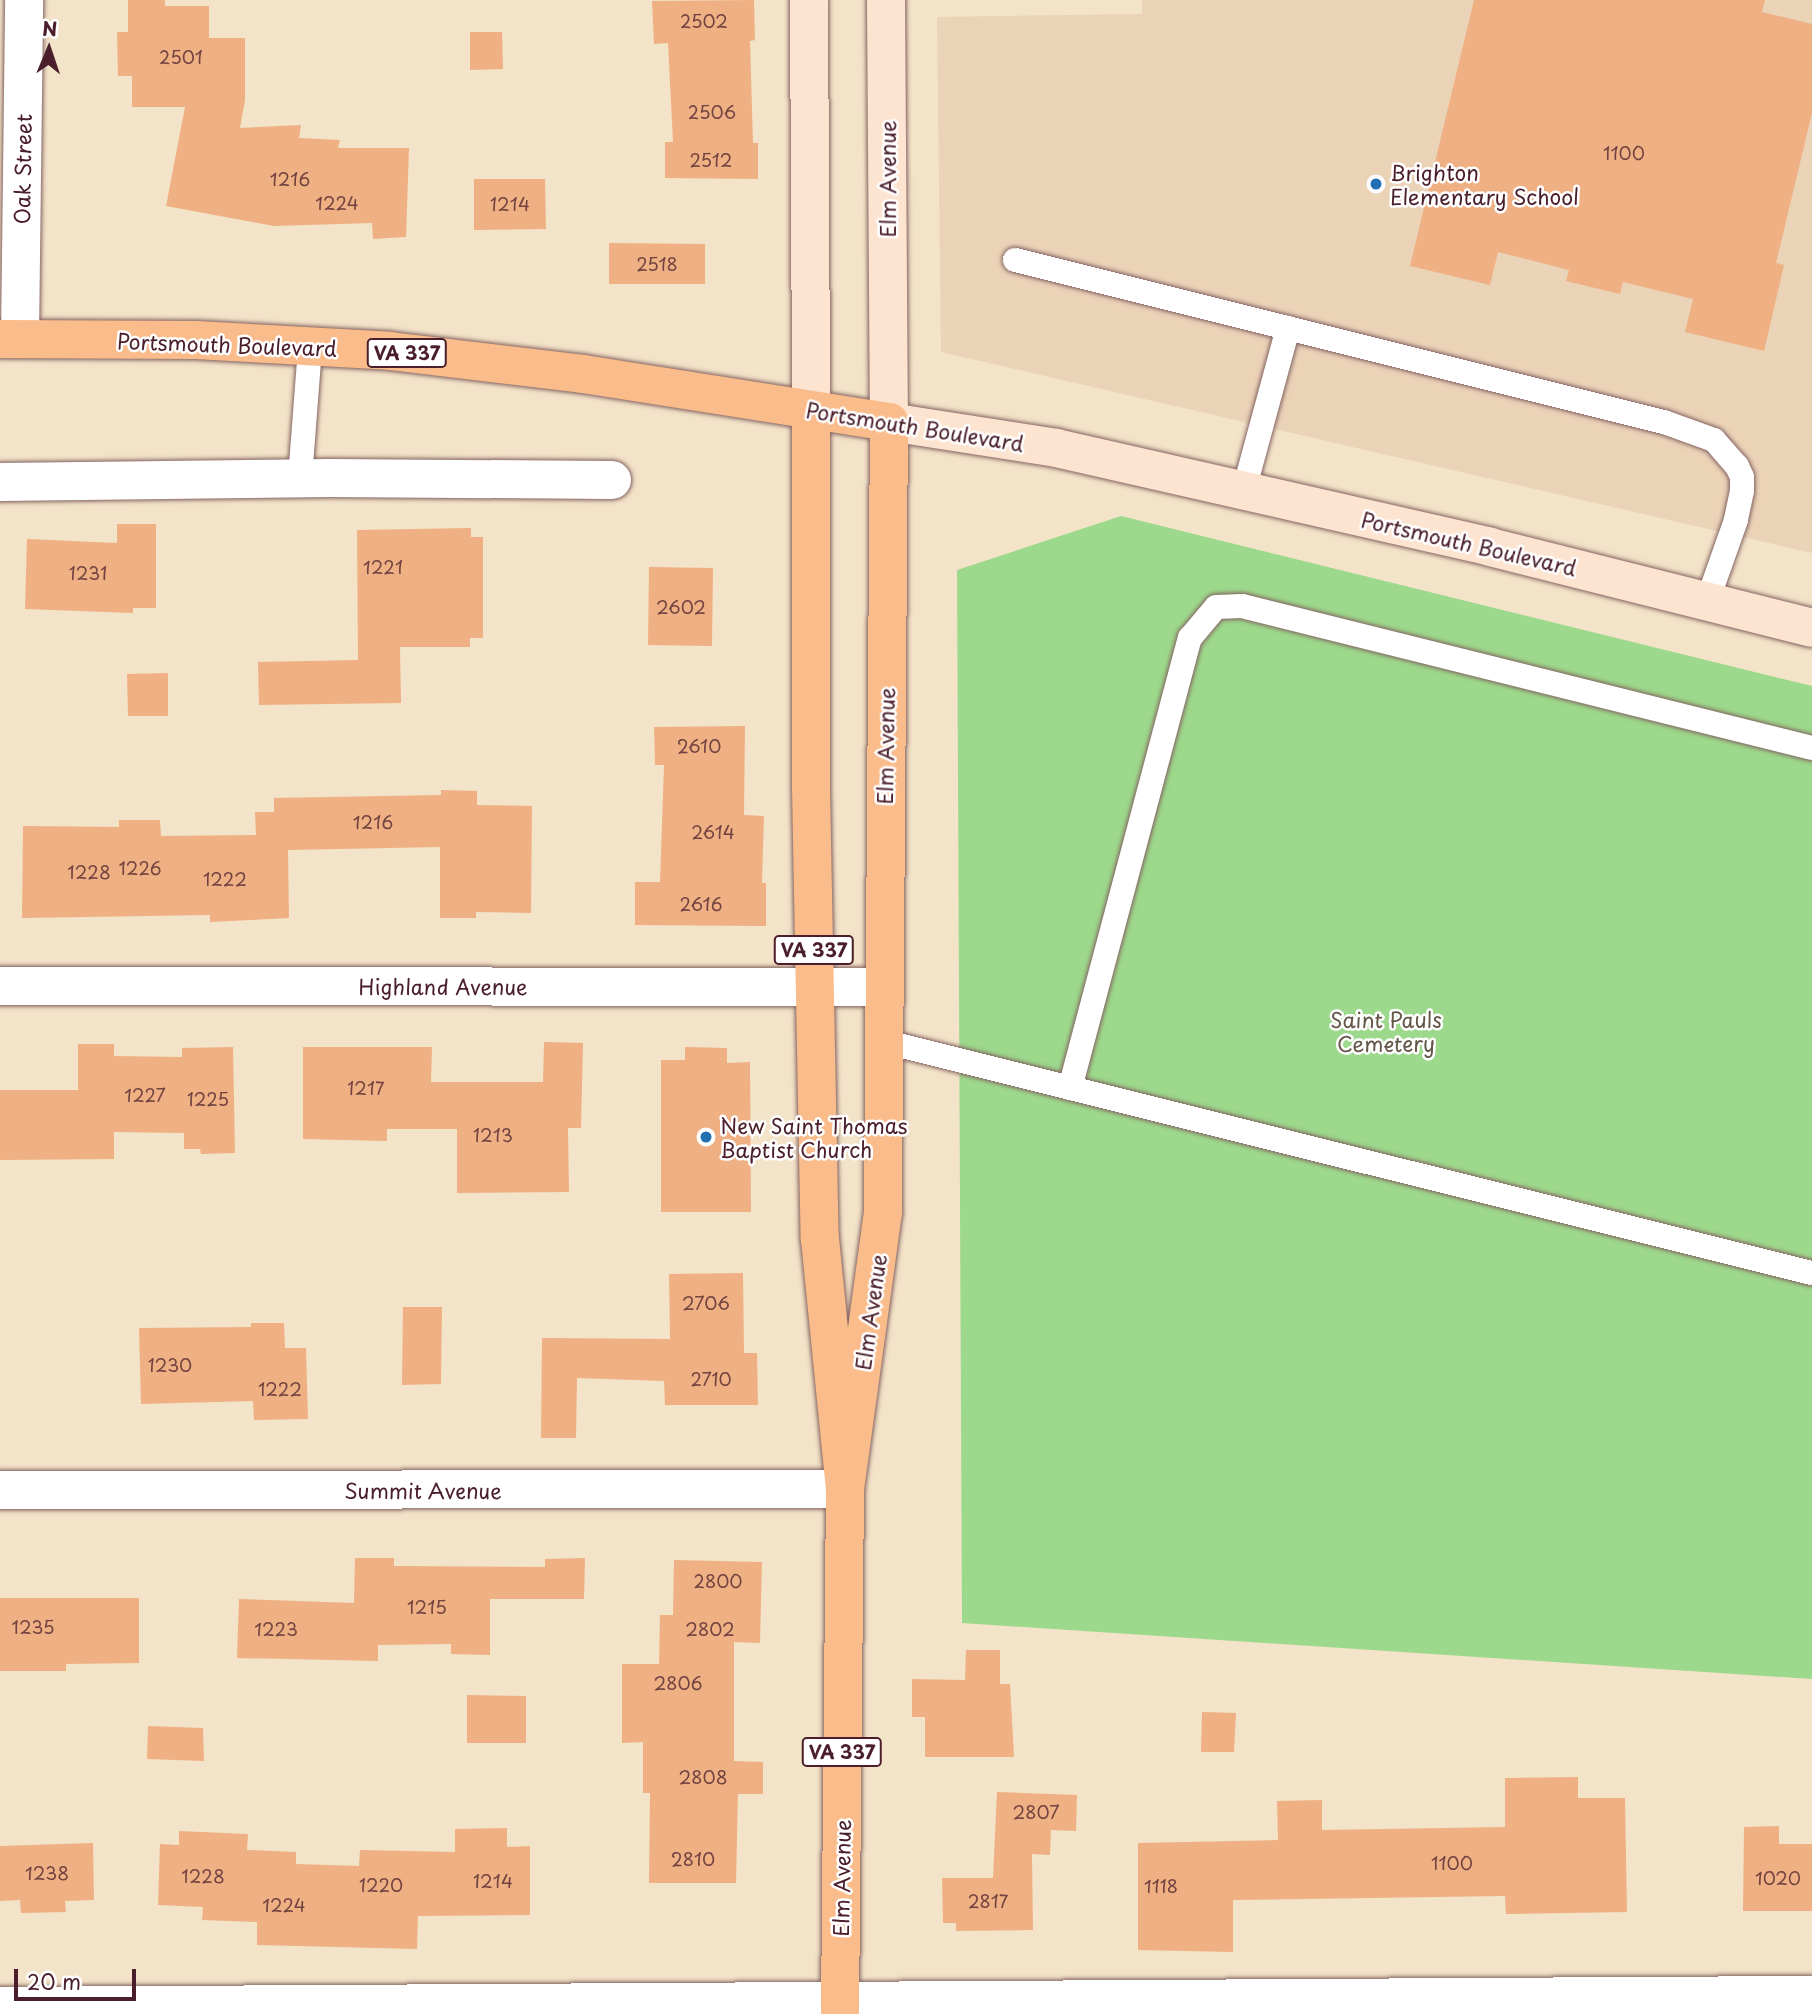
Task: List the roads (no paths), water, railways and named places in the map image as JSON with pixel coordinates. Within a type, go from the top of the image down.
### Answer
[{"type":"main road","name":"Elm Avenue","points":[[809,0],[811,788],[820,1239],[845,1489],[839,2008]]},
{"type":"main road","name":"Elm Avenue","points":[[845,1489],[883,1212],[889,422],[886,0]]},
{"type":"main road","name":"Portsmouth Boulevard","points":[[10,339],[196,340],[390,351],[583,374],[1056,447],[1812,628]]},
{"type":"street","name":"Oak Street","points":[[10,339],[23,0]]},
{"type":"street","points":[[0,482],[300,478],[611,480]]},
{"type":"street","name":"Highland Avenue","points":[[0,986],[885,987]]},
{"type":"street","name":"Summit Avenue","points":[[0,1490],[845,1489]]},
{"type":"street","points":[[0,2006],[839,2008],[1688,2005],[1812,1995]]},
{"type":"lane","points":[[1015,260],[1664,422],[1714,440],[1737,466],[1742,477],[1742,491],[1736,520],[1707,601]]},
{"type":"lane","points":[[1244,490],[1288,328]]},
{"type":"lane","points":[[300,478],[310,347]]},
{"type":"lane","points":[[1070,1088],[1189,638],[1216,607],[1242,606],[1812,748]]},
{"type":"lane","points":[[886,1042],[1812,1273]]},
{"type":"place","name":"Brighton Elementary School","points":[[1376,184]]},
{"type":"place","name":"New Saint Thomas Baptist Church","points":[[706,1137]]},
{"type":"park label","name":"Saint Pauls Cemetery","points":[[1386,1031]]}]
